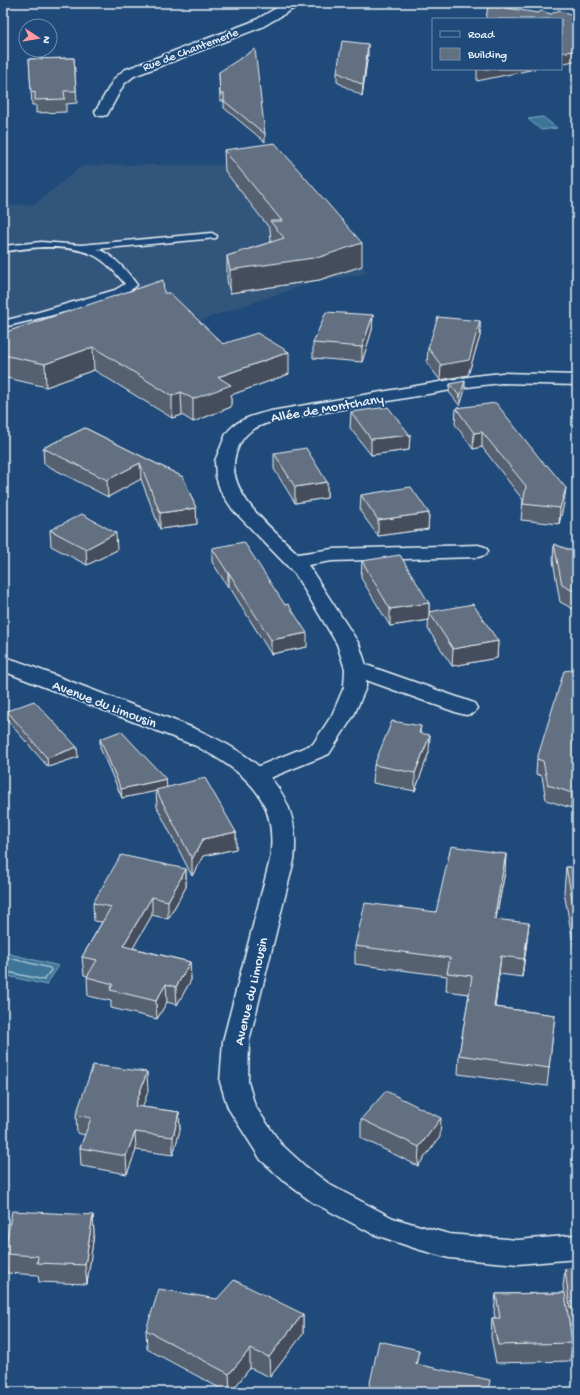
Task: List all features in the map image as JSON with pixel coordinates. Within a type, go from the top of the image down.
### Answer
[{"type":"street","name":"Rue de Chantemerle","points":[[102,112],[119,82],[129,73],[258,24],[294,3]]},
{"type":"street","name":"Allée de Montchany","points":[[257,775],[321,749],[343,715],[355,687],[356,669],[348,644],[303,571],[240,506],[231,492],[225,477],[224,461],[235,434],[251,422],[314,408],[474,381],[502,378],[577,380]]},
{"type":"street","points":[[294,561],[332,555],[478,551]]},
{"type":"street","name":"Avenue du Limousin","points":[[3,663],[204,741],[233,756],[257,775],[278,805],[285,837],[282,860],[236,1041],[234,1082],[242,1108],[271,1152],[295,1174],[322,1194],[383,1226],[449,1246],[518,1252],[577,1247]]},
{"type":"street","points":[[356,669],[466,708]]},
{"type":"lane","points":[[3,249],[19,245],[54,245],[82,248],[212,236]]},
{"type":"lane","points":[[3,324],[119,292],[131,285],[105,257],[82,248]]},
{"type":"shaded area","points":[[275,165],[368,273],[314,282],[184,326],[192,335],[46,387],[3,377],[3,206],[35,204],[82,166]]},
{"type":"water","points":[[543,117],[557,128],[541,130],[528,119]]},
{"type":"water","points":[[6,953],[59,966],[46,985],[3,975],[3,958]]},
{"type":"building","points":[[488,5],[538,13],[541,11],[551,14],[559,10],[577,18],[577,50],[562,53],[562,18],[486,18]]},
{"type":"building","points":[[342,41],[368,44],[363,85],[337,72]]},
{"type":"building","points":[[255,49],[265,134],[224,101],[224,94],[220,94],[219,72]]},
{"type":"building","points":[[74,58],[76,91],[64,91],[65,99],[35,100],[35,92],[31,93],[29,59]]},
{"type":"building","points":[[275,143],[362,243],[320,257],[230,270],[227,256],[284,238],[270,221],[282,221],[224,150]]},
{"type":"building","points":[[163,280],[164,293],[170,293],[223,344],[257,333],[289,352],[218,377],[231,385],[193,399],[181,392],[172,396],[93,347],[45,364],[3,355],[3,333]]},
{"type":"building","points":[[326,312],[373,315],[362,347],[313,343]]},
{"type":"building","points":[[438,317],[480,321],[469,360],[441,365],[428,348]]},
{"type":"building","points":[[465,381],[460,397],[450,384]]},
{"type":"building","points":[[496,403],[545,465],[547,465],[566,488],[560,508],[523,504],[526,486],[482,432],[474,433],[456,408]]},
{"type":"building","points":[[388,407],[410,435],[371,439],[351,412]]},
{"type":"building","points":[[85,428],[183,477],[196,508],[160,513],[140,463],[107,480],[43,448]]},
{"type":"building","points":[[306,448],[327,482],[295,487],[274,453]]},
{"type":"building","points":[[411,487],[429,513],[378,520],[361,495]]},
{"type":"building","points":[[82,514],[116,533],[86,549],[50,530]]},
{"type":"building","points":[[244,542],[285,605],[288,604],[307,633],[271,640],[212,548]]},
{"type":"building","points":[[554,544],[577,553],[577,593],[562,585]]},
{"type":"building","points":[[400,555],[429,603],[390,609],[362,561]]},
{"type":"building","points":[[473,604],[498,641],[453,649],[429,612]]},
{"type":"building","points":[[577,669],[577,732],[573,745],[577,746],[577,787],[572,793],[548,785],[543,761],[537,759],[564,671]]},
{"type":"building","points":[[34,701],[77,747],[47,758],[7,711]]},
{"type":"building","points":[[392,721],[421,726],[419,733],[430,735],[415,773],[374,765]]},
{"type":"building","points":[[121,731],[166,779],[121,789],[100,739]]},
{"type":"building","points":[[205,778],[236,832],[203,839],[192,859],[156,790]]},
{"type":"building","points":[[451,846],[506,854],[494,919],[529,923],[524,959],[501,956],[494,1007],[555,1015],[549,1068],[459,1055],[472,976],[447,973],[450,958],[355,946],[365,903],[436,912]]},
{"type":"building","points":[[121,855],[186,869],[168,901],[152,897],[123,946],[190,962],[176,987],[166,984],[156,1001],[110,990],[113,984],[87,977],[97,960],[82,957],[111,907],[93,903]]},
{"type":"building","points":[[566,867],[577,867],[577,925]]},
{"type":"building","points":[[93,1065],[147,1072],[135,1106],[179,1112],[173,1137],[135,1132],[126,1156],[80,1148],[91,1118],[76,1115]]},
{"type":"building","points":[[386,1091],[441,1118],[419,1147],[361,1119]]},
{"type":"building","points":[[577,1107],[577,1142],[575,1142]]},
{"type":"building","points":[[12,1211],[93,1215],[85,1265],[37,1263],[38,1256],[4,1254]]},
{"type":"building","points":[[577,1267],[577,1308],[570,1308],[565,1269]]},
{"type":"building","points":[[234,1280],[303,1314],[269,1357],[250,1349],[229,1374],[146,1330],[159,1289],[217,1299]]},
{"type":"building","points":[[565,1293],[572,1343],[498,1345],[492,1318],[500,1318],[496,1294]]},
{"type":"building","points":[[379,1341],[419,1350],[416,1364],[490,1380],[488,1392],[368,1392]]}]
